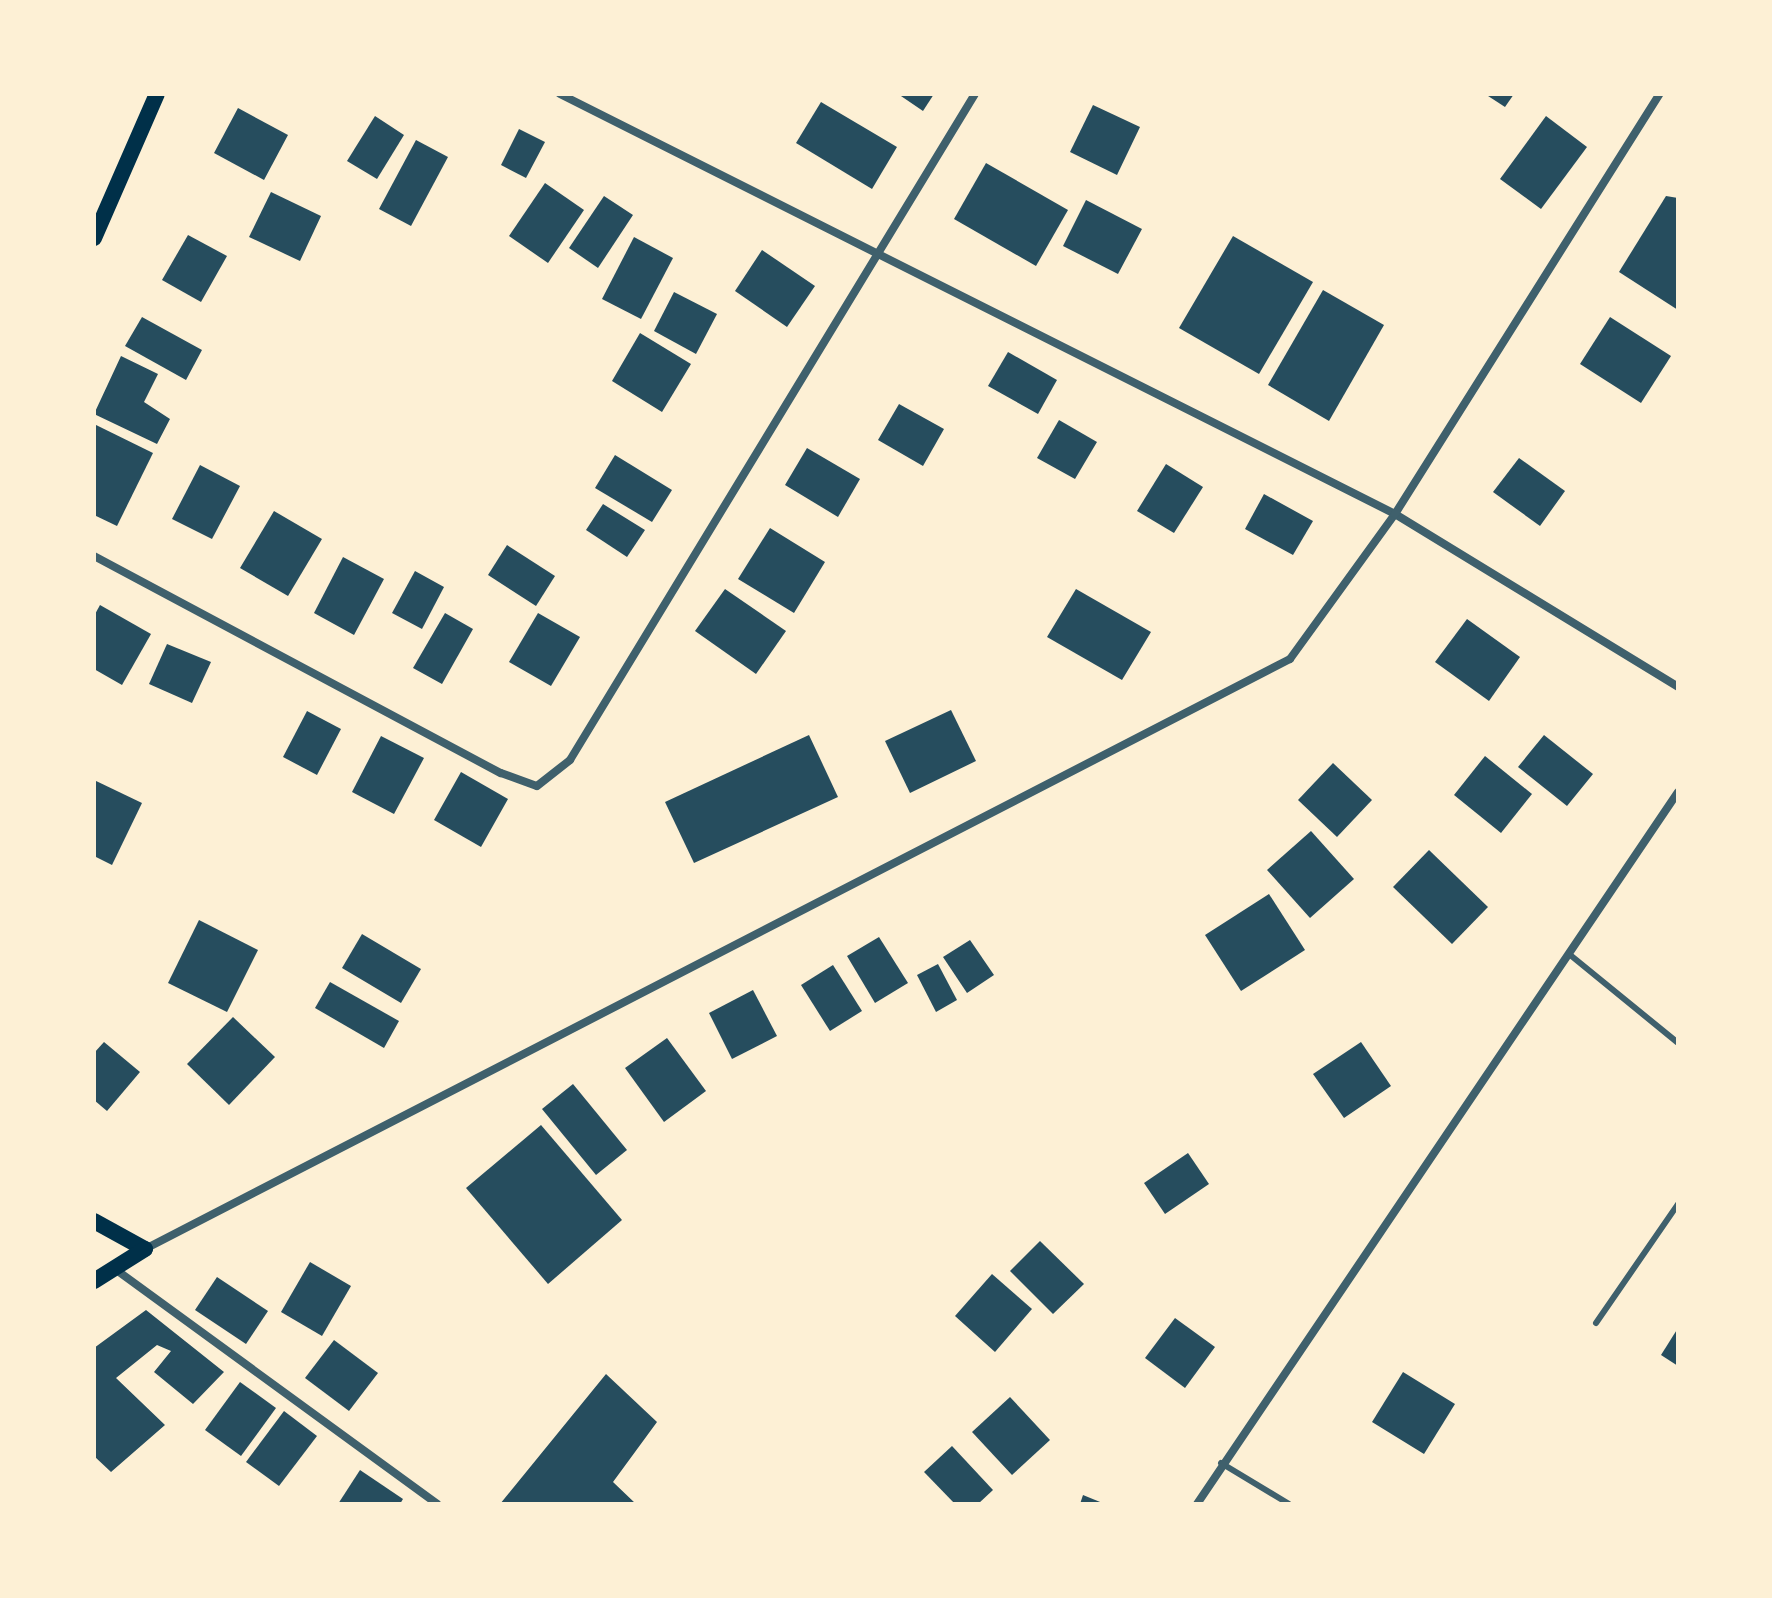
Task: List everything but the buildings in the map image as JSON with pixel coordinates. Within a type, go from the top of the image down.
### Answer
[{"type":"main road","points":[[94,238],[157,94]]},
{"type":"main road","points":[[94,1221],[145,1249],[94,1281]]},
{"type":"street","points":[[560,94],[1395,514],[1678,687]]},
{"type":"street","points":[[94,556],[501,773],[537,786],[570,760],[879,257],[975,94]]},
{"type":"street","points":[[145,1249],[1290,659],[1395,514],[1659,94]]},
{"type":"street","points":[[1197,1504],[1221,1463],[1678,792]]},
{"type":"street","points":[[114,1269],[437,1504]]},
{"type":"lane","points":[[1569,954],[1678,1043]]},
{"type":"lane","points":[[1596,1323],[1678,1204]]},
{"type":"lane","points":[[1221,1463],[1289,1504]]}]
